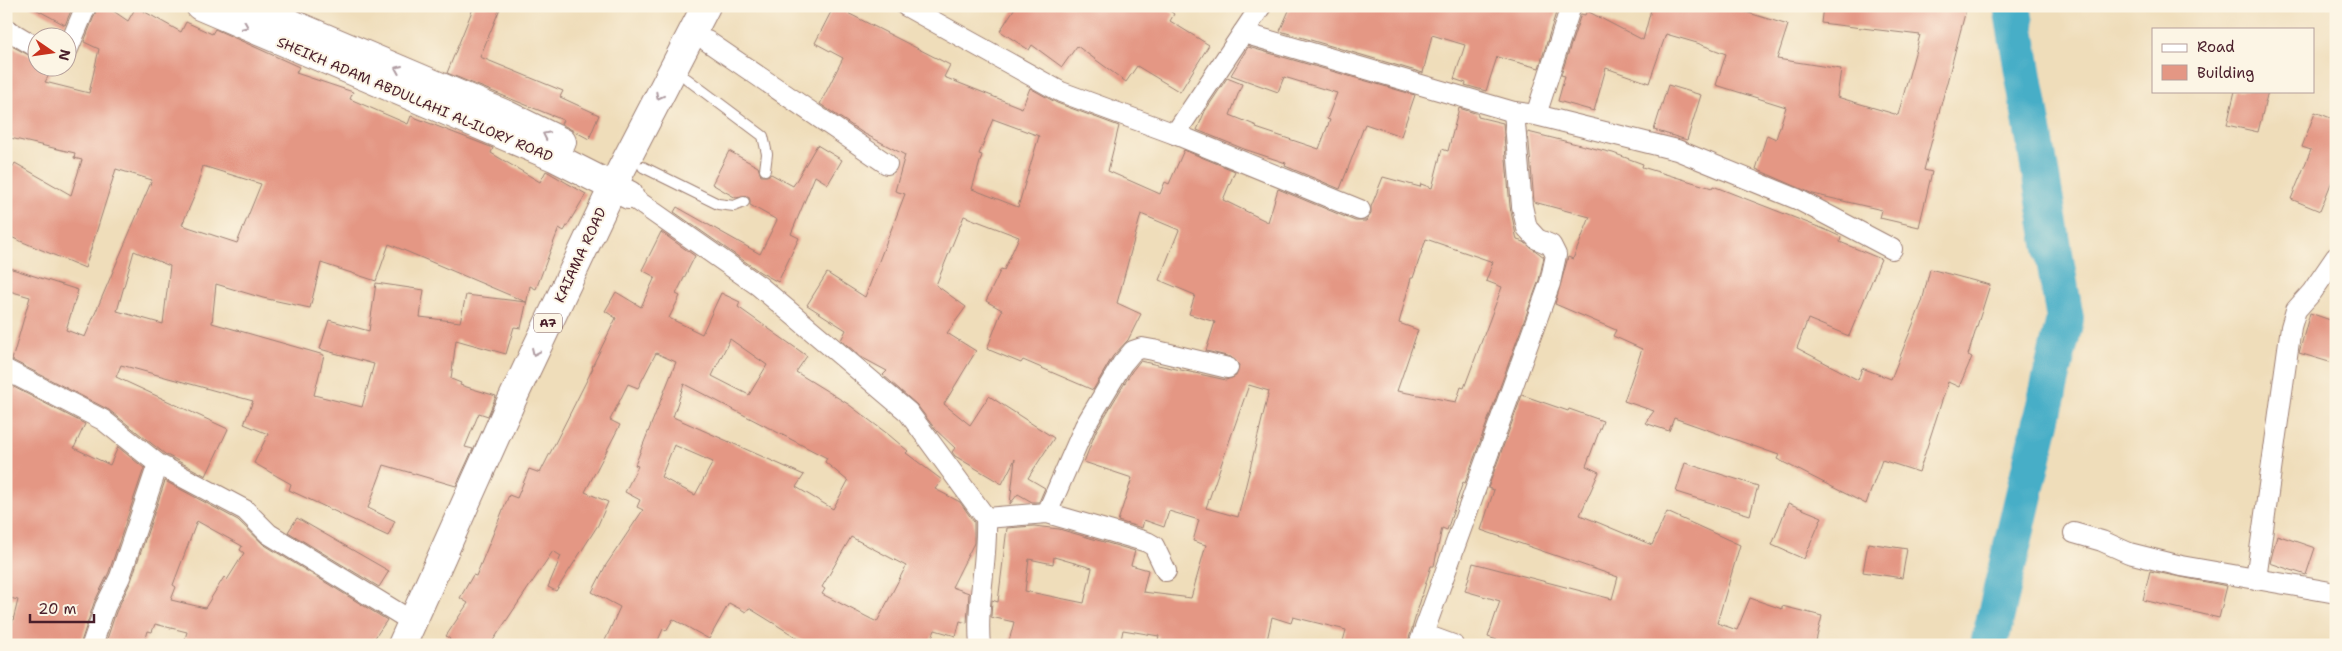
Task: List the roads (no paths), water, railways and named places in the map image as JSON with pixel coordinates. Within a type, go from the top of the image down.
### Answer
[{"type":"main road","name":"SHEIKH ADAM ABDULLAHI AL-ILORY ROAD","points":[[200,6],[554,158],[629,179]]},
{"type":"main road","name":"SHEIKH ADAM ABDULLAHI AL-ILORY ROAD","points":[[250,6],[507,115],[629,179]]},
{"type":"main road","name":"KAIAMA ROAD","points":[[629,179],[706,6]]},
{"type":"main road","name":"KAIAMA ROAD","points":[[412,637],[511,402],[629,179],[688,79],[724,6]]},
{"type":"street","points":[[77,28],[86,6]]},
{"type":"street","points":[[906,6],[1061,92],[1176,134],[1360,210]]},
{"type":"street","points":[[1176,134],[1261,6]]},
{"type":"street","points":[[1536,115],[1571,6]]},
{"type":"street","points":[[6,30],[28,42]]},
{"type":"street","points":[[1243,33],[1514,112],[1536,115],[1677,150],[1797,199],[1892,249]]},
{"type":"street","points":[[707,41],[887,164]]},
{"type":"street","points":[[1453,645],[1421,639],[1550,283],[1556,255],[1551,245],[1537,239],[1527,228],[1522,206],[1514,112]]},
{"type":"street","points":[[629,179],[824,339],[908,412],[986,518],[987,537],[984,556],[980,645]]},
{"type":"street","points":[[2256,579],[2291,327],[2296,310],[2312,292],[2336,257]]},
{"type":"street","points":[[1047,513],[1085,426],[1122,364],[1133,351],[1142,348],[1228,368]]},
{"type":"street","points":[[6,370],[102,420],[158,464],[244,510],[269,534],[412,637]]},
{"type":"street","points":[[92,645],[105,607],[120,577],[158,464]]},
{"type":"street","points":[[986,518],[1047,513],[1147,542],[1154,546],[1166,571]]},
{"type":"street","points":[[2074,533],[2102,541],[2130,553],[2181,566],[2336,593]]},
{"type":"lane","points":[[688,79],[763,136],[767,154],[764,170]]},
{"type":"lane","points":[[629,179],[718,204],[734,206],[744,202]]},
{"type":"waterway","points":[[1989,645],[2065,319],[2012,6]]}]
